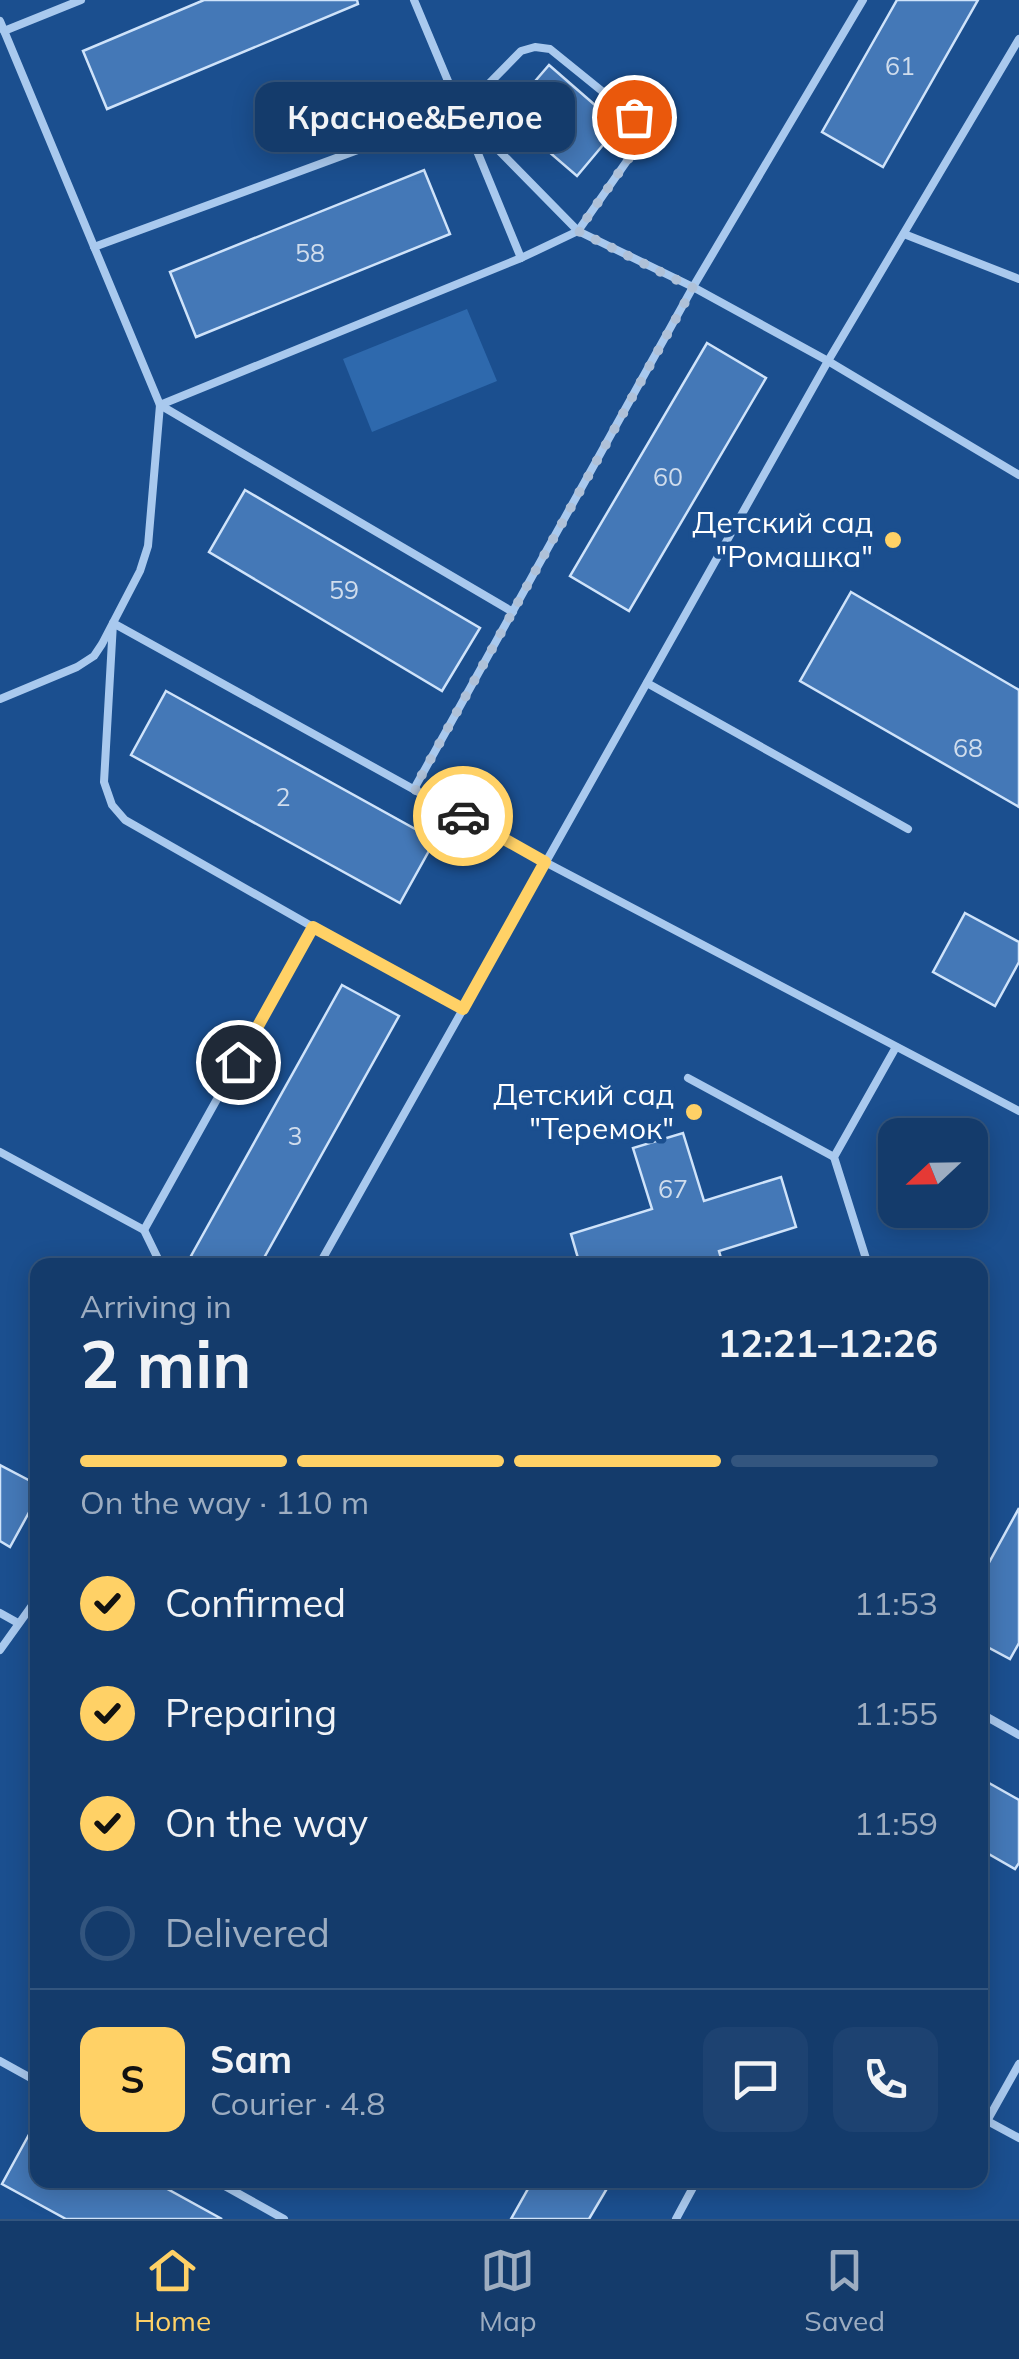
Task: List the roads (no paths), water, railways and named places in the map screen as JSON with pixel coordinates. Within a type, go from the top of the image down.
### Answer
[{"type":"lane","points":[[4,31],[81,0]]},
{"type":"lane","points":[[414,0],[521,258]]},
{"type":"lane","points":[[414,789],[693,288],[863,0]]},
{"type":"lane","points":[[0,20],[160,405],[148,546],[140,571],[113,623],[94,656],[77,667],[0,698]]},
{"type":"lane","points":[[323,1258],[828,362],[1019,40]]},
{"type":"lane","points":[[94,247],[461,112],[521,52],[535,47],[550,50],[634,117],[636,148],[578,231],[521,258],[160,405]]},
{"type":"lane","points":[[461,112],[578,231],[828,362],[1019,475]]},
{"type":"lane","points":[[904,234],[1019,280]]},
{"type":"lane","points":[[160,405],[512,612]]},
{"type":"lane","points":[[113,623],[545,862],[1019,1111]]},
{"type":"lane","points":[[113,623],[104,782],[112,804],[125,820],[463,1009]]},
{"type":"lane","points":[[646,683],[908,829]]},
{"type":"lane","points":[[144,1230],[313,927]]},
{"type":"lane","points":[[834,1157],[896,1047]]},
{"type":"lane","points":[[688,1078],[834,1157],[866,1258]]},
{"type":"lane","points":[[0,1152],[144,1230],[158,1258]]},
{"type":"lane","points":[[0,1650],[30,1607]]},
{"type":"lane","points":[[0,1614],[18,1623]]},
{"type":"lane","points":[[988,1719],[1019,1736]]},
{"type":"lane","points":[[0,2061],[30,2078]]},
{"type":"lane","points":[[988,2113],[1019,2064]]},
{"type":"lane","points":[[988,2121],[1019,2138]]},
{"type":"lane","points":[[238,2188],[284,2219]]},
{"type":"lane","points":[[676,2219],[693,2188]]},
{"type":"place","name":"Красное&Белое","points":[[634,117]]},
{"type":"place","name":"Детский сад \"Ромашка\"","points":[[893,540]]},
{"type":"place","name":"Детский сад \"Теремок\"","points":[[694,1112]]}]
